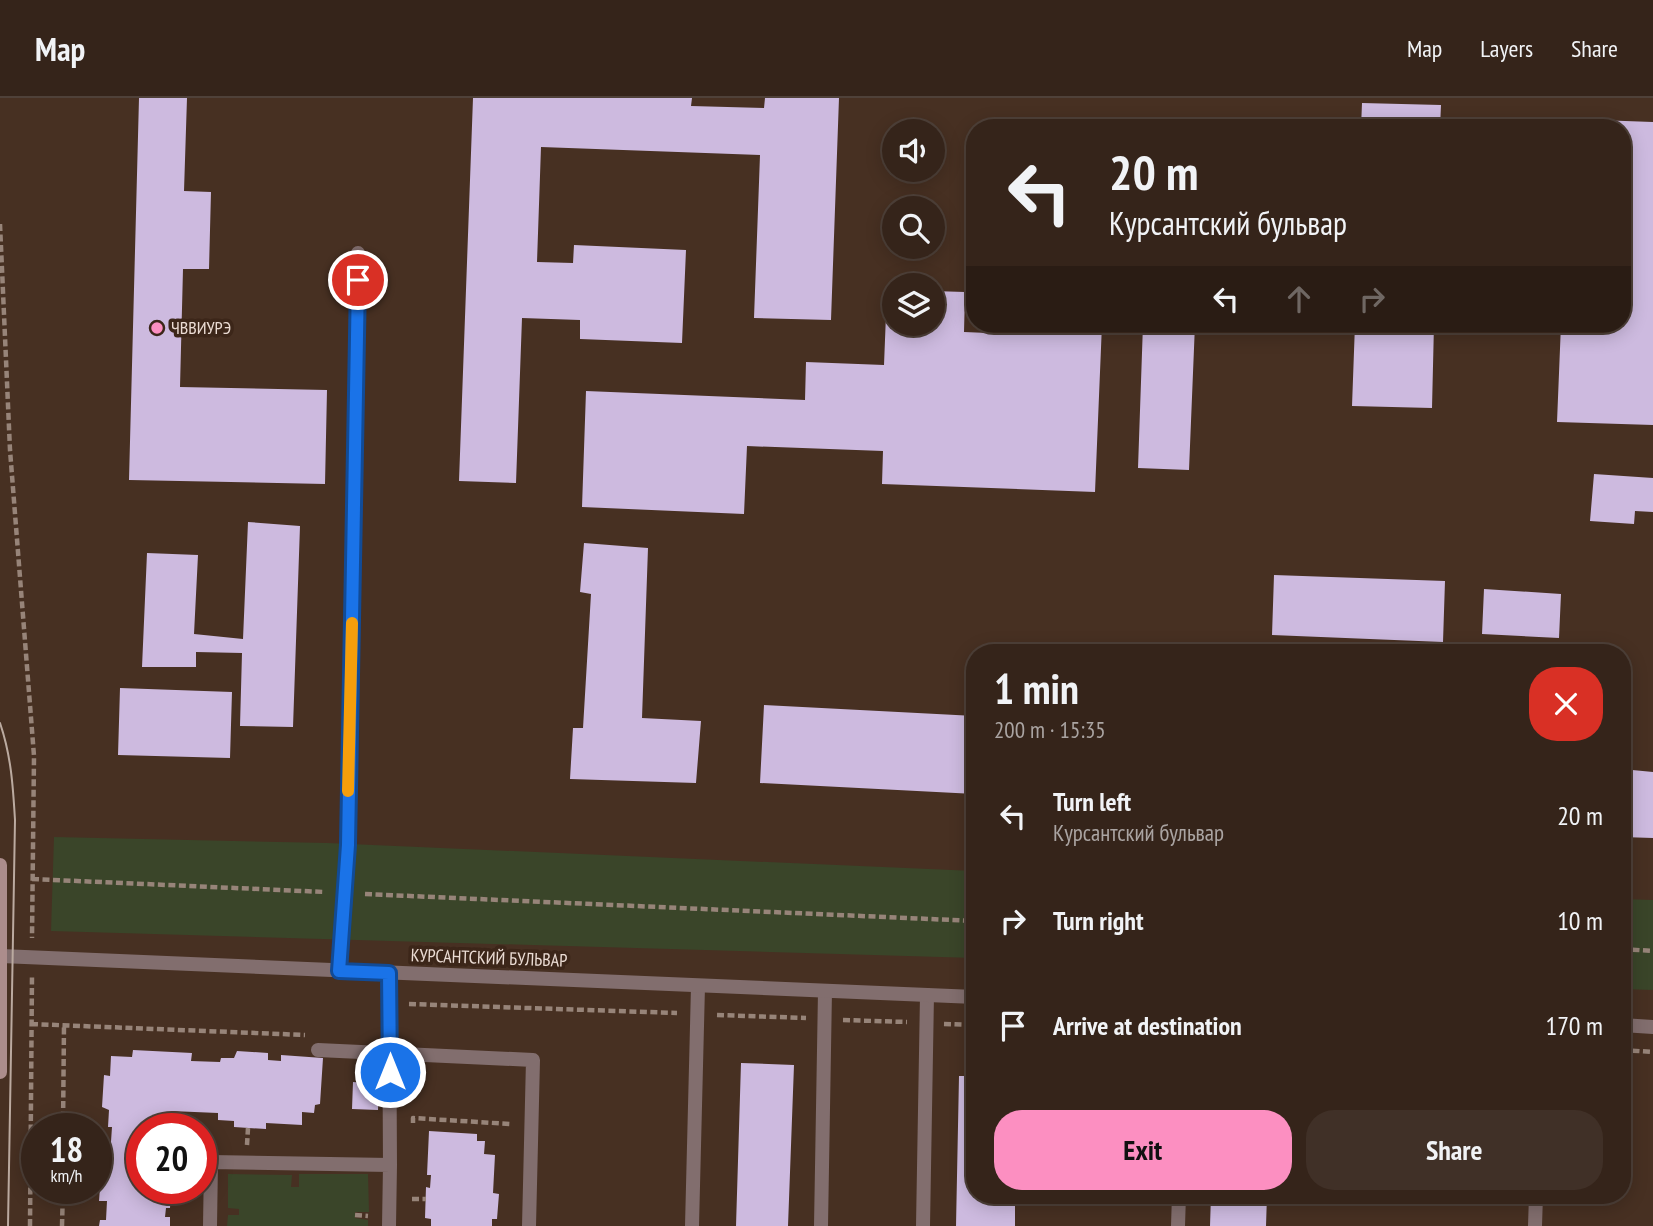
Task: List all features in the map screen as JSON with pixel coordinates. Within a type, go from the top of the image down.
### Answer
[{"type":"main road","points":[[0,865],[0,1072]]},
{"type":"street","points":[[339,971],[348,845],[358,253]]},
{"type":"street","name":"КУРСАНТСКИЙ БУЛЬВАР","points":[[1,956],[966,997]]},
{"type":"street","points":[[389,973],[389,1226]]},
{"type":"street","points":[[692,1226],[698,986]]},
{"type":"street","points":[[821,1226],[825,991]]},
{"type":"street","points":[[923,1226],[928,995]]},
{"type":"street","points":[[1631,1026],[1653,1027]]},
{"type":"street","points":[[318,1050],[533,1060],[529,1226]]},
{"type":"street","points":[[210,1226],[211,1162],[390,1165]]},
{"type":"street","points":[[1178,1204],[1178,1226]]},
{"type":"street","points":[[1535,1226],[1536,1204]]},
{"type":"path","points":[[0,224],[10,450],[34,756],[30,1226]]},
{"type":"path","points":[[32,879],[966,921]]},
{"type":"path","points":[[1631,949],[1653,950]]},
{"type":"path","points":[[31,1024],[309,1035]]},
{"type":"path","points":[[63,1113],[64,1025]]},
{"type":"path","points":[[1631,1051],[1653,1052]]},
{"type":"path","points":[[413,1131],[413,1118],[510,1123],[510,1136]]},
{"type":"path","points":[[247,1146],[248,1128]]},
{"type":"path","points":[[412,1186],[412,1208]]},
{"type":"path","points":[[412,1199],[426,1199]]},
{"type":"path","points":[[62,1226],[63,1204]]},
{"type":"green space","points":[[54,837],[327,843],[966,871],[966,958],[51,931]]},
{"type":"green space","points":[[1631,899],[1653,900],[1653,990],[1631,989]]},
{"type":"green space","points":[[228,1174],[292,1175],[291,1187],[299,1187],[299,1174],[368,1174],[369,1212],[355,1212],[355,1218],[368,1220],[368,1226],[227,1226],[228,1215],[239,1215],[239,1209],[228,1208]]},
{"type":"building","name":"ЧВВИУРЭ","points":[[139,98],[187,98],[184,191],[211,192],[209,269],[183,269],[180,387],[327,390],[325,484],[129,480]]},
{"type":"building","points":[[473,98],[692,98],[691,106],[764,108],[765,98],[839,98],[831,320],[754,318],[760,155],[541,147],[537,262],[573,263],[574,245],[686,250],[682,343],[580,339],[580,320],[522,318],[516,483],[459,481]]},
{"type":"building","points":[[1362,103],[1441,105],[1440,119],[1361,119]]},
{"type":"building","points":[[1631,121],[1653,122],[1653,425],[1557,422],[1561,333],[1631,333]]},
{"type":"building","points":[[945,291],[965,292],[966,333],[1102,333],[1095,492],[882,484],[883,451],[747,446],[744,514],[582,507],[586,391],[805,400],[806,362],[884,365],[885,336],[945,336]]},
{"type":"building","points":[[1143,333],[1195,333],[1189,470],[1138,468]]},
{"type":"building","points":[[1355,333],[1434,333],[1432,408],[1352,406]]},
{"type":"building","points":[[1594,474],[1653,478],[1653,512],[1635,511],[1634,524],[1590,521]]},
{"type":"building","points":[[248,522],[300,526],[293,727],[240,726],[242,653],[196,652],[196,667],[142,667],[147,553],[198,555],[194,634],[243,639]]},
{"type":"building","points":[[584,543],[648,548],[642,718],[701,721],[696,783],[570,779],[573,728],[583,728],[591,594],[580,592]]},
{"type":"building","points":[[1274,575],[1445,581],[1443,642],[1272,635]]},
{"type":"building","points":[[1484,589],[1561,594],[1559,638],[1482,634]]},
{"type":"building","points":[[120,688],[232,692],[230,758],[118,755]]},
{"type":"building","points":[[764,705],[966,716],[966,794],[760,783]]},
{"type":"building","points":[[1631,770],[1653,772],[1653,838],[1631,837]]},
{"type":"building","points":[[133,1050],[192,1053],[191,1061],[220,1062],[221,1058],[234,1058],[237,1051],[268,1053],[268,1060],[281,1061],[281,1055],[323,1058],[320,1104],[315,1105],[314,1113],[302,1112],[302,1125],[266,1123],[266,1129],[234,1127],[234,1121],[218,1120],[218,1113],[126,1113],[126,1204],[170,1204],[170,1208],[166,1208],[165,1217],[170,1217],[170,1226],[99,1226],[100,1220],[106,1220],[107,1204],[112,1204],[112,1113],[102,1107],[104,1075],[110,1076],[111,1056],[132,1057]]},
{"type":"building","points":[[741,1063],[794,1065],[788,1226],[736,1226]]},
{"type":"building","points":[[959,1076],[966,1076],[966,1204],[1015,1204],[1015,1226],[956,1226]]},
{"type":"building","points":[[353,1082],[379,1084],[378,1110],[352,1109]]},
{"type":"building","points":[[429,1131],[477,1134],[477,1141],[485,1141],[484,1154],[495,1155],[493,1193],[499,1194],[497,1219],[492,1219],[492,1226],[431,1226],[431,1219],[425,1218],[426,1187],[430,1188],[431,1175],[427,1175]]},
{"type":"building","points":[[1211,1204],[1267,1204],[1266,1226],[1210,1226]]},
{"type":"tram line","points":[[0,723],[9,759],[15,820],[8,1226]]},
{"type":"slow traffic","points":[[348,791],[352,623]]},
{"type":"place","name":"ЧВВИУРЭ","points":[[157,328]]},
{"type":"route","points":[[358,280],[348,845],[339,971],[389,973],[390,1072]]}]
